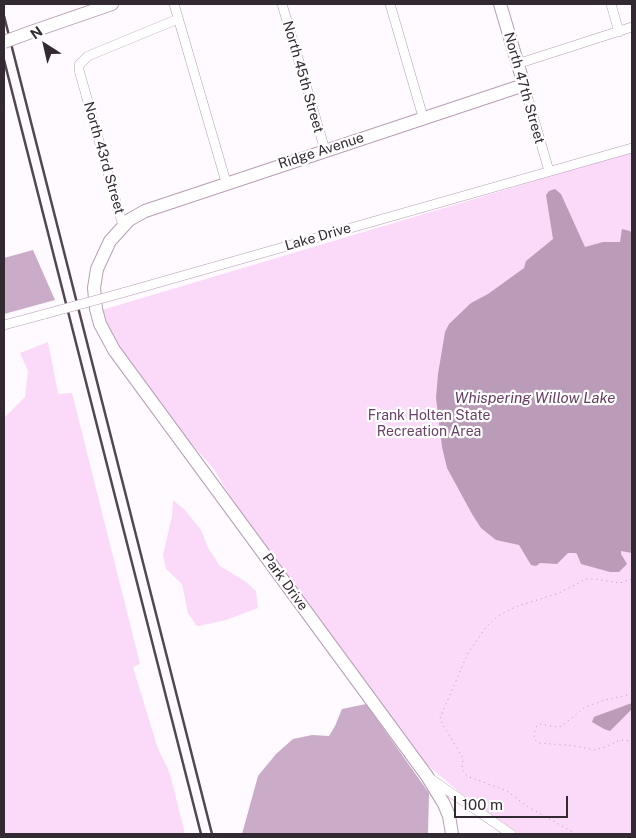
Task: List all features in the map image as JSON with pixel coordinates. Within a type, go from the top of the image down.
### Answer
[{"type":"street","points":[[4,42],[112,4]]},
{"type":"street","points":[[174,4],[226,182]]},
{"type":"street","name":"North 45th Street","points":[[282,4],[325,150]]},
{"type":"street","points":[[390,4],[424,117]]},
{"type":"street","name":"North 47th Street","points":[[500,4],[549,171]]},
{"type":"street","points":[[611,4],[620,32]]},
{"type":"street","name":"North 43rd Street","points":[[95,300],[95,279],[100,260],[110,241],[123,226],[79,65],[88,56],[178,19]]},
{"type":"street","points":[[517,64],[632,27]]},
{"type":"street","name":"Ridge Avenue","points":[[123,226],[136,216],[158,205],[524,85]]},
{"type":"street","name":"Lake Drive","points":[[4,325],[632,148]]},
{"type":"street","name":"Park Drive","points":[[95,300],[100,324],[119,358],[427,776],[504,833]]},
{"type":"street","points":[[427,776],[444,804],[449,816],[452,834]]},
{"type":"path","points":[[576,834],[525,804],[507,791],[467,776],[462,768],[463,758],[440,718],[468,653],[486,627],[498,616],[516,607],[559,593],[586,579],[599,579],[620,583],[632,580]]},
{"type":"path","points":[[632,694],[600,701],[585,707],[562,726],[540,724],[536,727],[534,735],[535,740],[539,743],[576,746],[594,750],[602,749],[620,740],[632,741]]},
{"type":"green space","name":"Frank Holten State Recreation Area","points":[[632,152],[632,834],[519,834],[463,795],[425,763],[242,516],[213,468],[180,431],[111,338],[102,310]]},
{"type":"green space","points":[[48,342],[58,394],[72,393],[140,664],[133,667],[157,746],[170,774],[185,834],[4,834],[4,418],[25,397],[28,371],[20,353]]},
{"type":"green space","points":[[173,500],[185,510],[201,530],[208,548],[220,566],[246,582],[256,591],[258,608],[226,620],[196,625],[188,613],[182,584],[166,569],[163,555],[172,516]]},
{"type":"shaded area","points":[[33,250],[55,300],[4,314],[4,258]]},
{"type":"shaded area","points":[[366,704],[429,793],[428,834],[242,834],[258,776],[276,754],[293,739],[312,735],[329,736],[342,709]]},
{"type":"water","name":"Whispering Willow Lake","points":[[555,189],[561,194],[585,247],[603,242],[620,242],[622,229],[630,231],[632,234],[632,553],[621,551],[627,564],[619,572],[610,572],[581,564],[575,553],[568,553],[557,564],[540,563],[536,566],[531,565],[519,545],[496,540],[481,528],[447,468],[442,447],[436,398],[445,332],[449,324],[471,303],[488,294],[524,268],[526,261],[553,239],[546,195],[549,191]]},
{"type":"water","points":[[632,703],[632,709],[610,731],[592,722],[594,717]]},
{"type":"railway","points":[[4,16],[212,834]]},
{"type":"railway","points":[[4,60],[201,834]]}]
